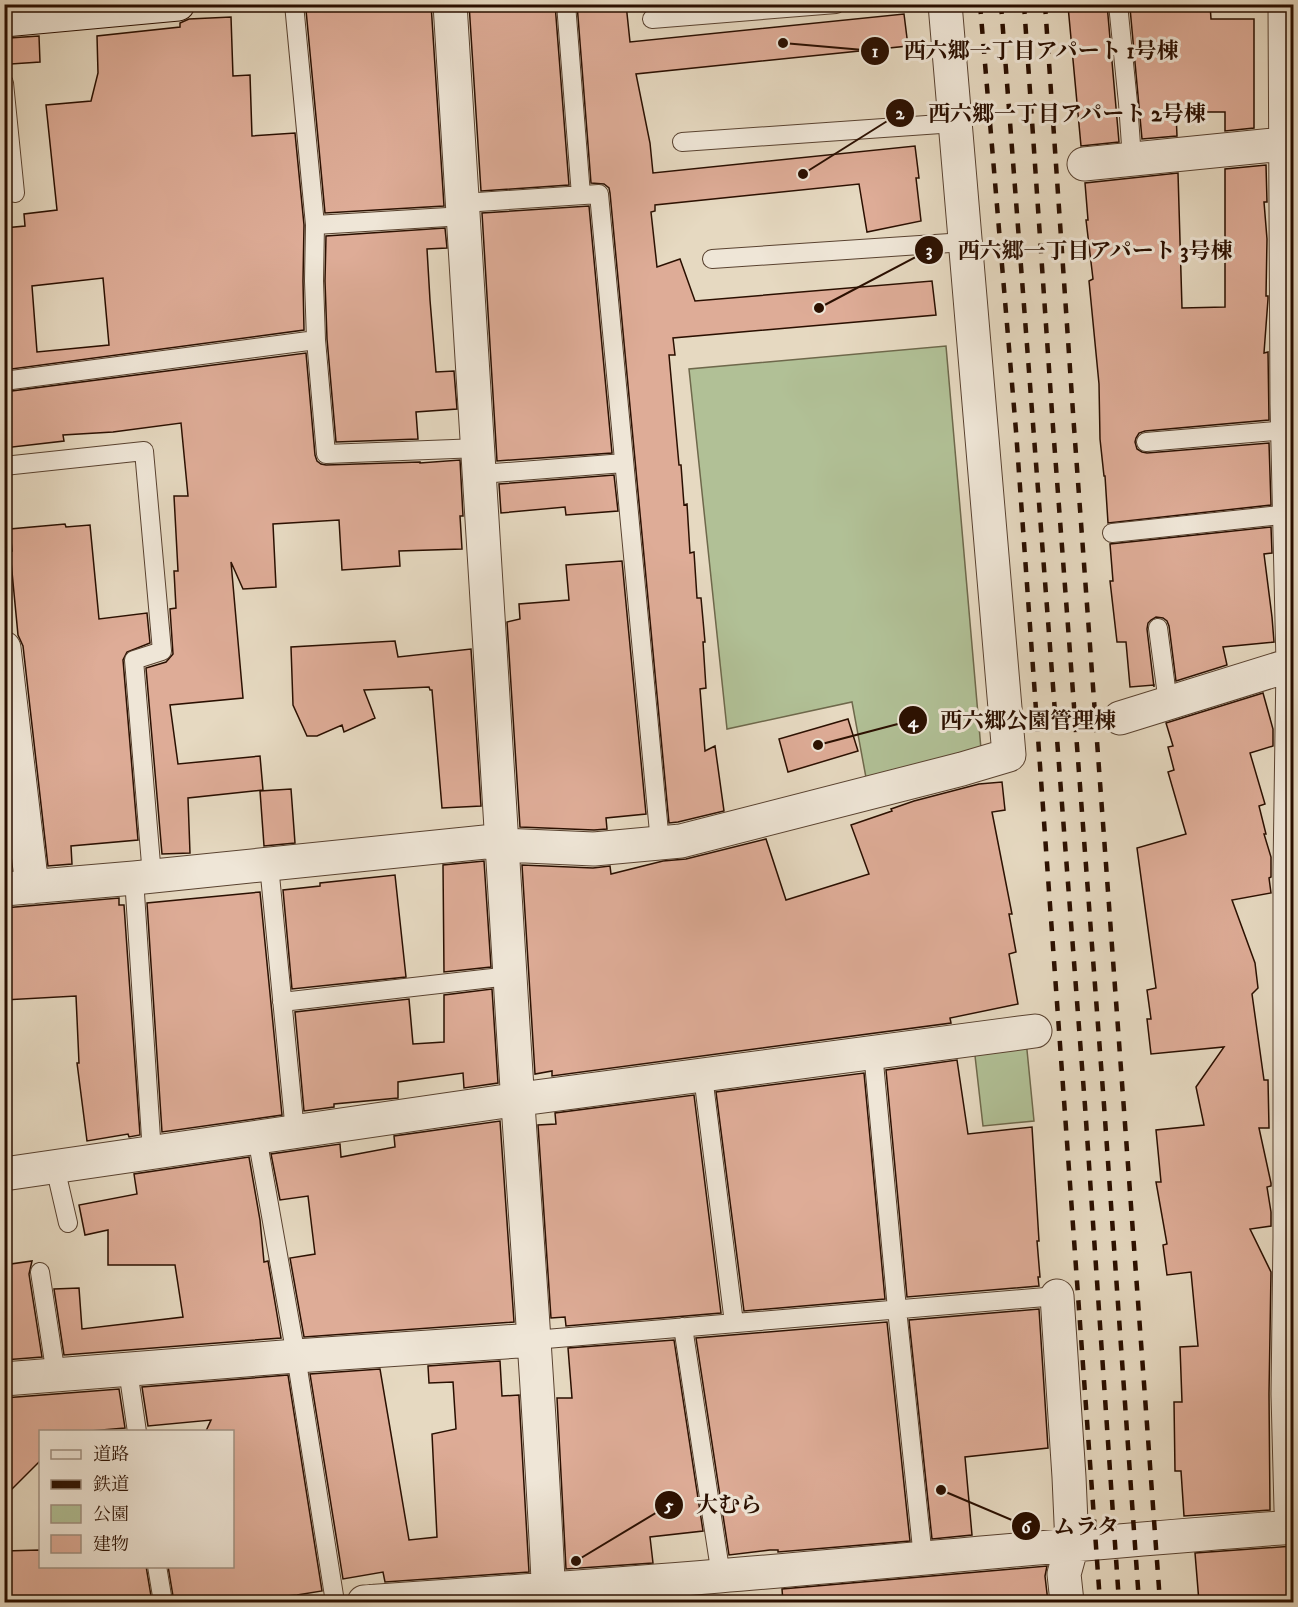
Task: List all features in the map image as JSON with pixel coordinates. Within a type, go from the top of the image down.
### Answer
[{"type":"street","points":[[4,20],[178,4]]},
{"type":"street","points":[[450,4],[480,461],[548,1596]]},
{"type":"street","points":[[4,648],[18,888],[485,842],[594,849],[681,841],[962,770],[1009,755],[945,4]]},
{"type":"street","points":[[1285,4],[1290,143],[1289,413],[1293,664],[1290,870],[1292,1236],[1288,1394],[1293,1516]]},
{"type":"street","points":[[1084,164],[1290,143]]},
{"type":"street","points":[[1120,718],[1293,664]]},
{"type":"street","points":[[33,1166],[152,1153],[518,1100],[1035,1031]]},
{"type":"street","points":[[1057,1296],[1072,1545],[1064,1574],[1067,1602]]},
{"type":"street","points":[[4,1379],[534,1340]]},
{"type":"street","points":[[364,1602],[548,1596],[721,1576],[1293,1527]]},
{"type":"lane","points":[[294,4],[315,225],[316,340],[326,454],[480,461],[624,463]]},
{"type":"lane","points":[[566,4],[581,195]]},
{"type":"lane","points":[[652,19],[836,4]]},
{"type":"lane","points":[[1118,4],[1132,159]]},
{"type":"lane","points":[[4,83],[15,193]]},
{"type":"lane","points":[[682,142],[955,123]]},
{"type":"lane","points":[[315,225],[599,194],[660,843]]},
{"type":"lane","points":[[712,260],[965,242]]},
{"type":"lane","points":[[4,381],[316,340]]},
{"type":"lane","points":[[1146,442],[1289,413]]},
{"type":"lane","points":[[4,466],[144,451],[162,651],[134,660],[152,1153]]},
{"type":"lane","points":[[1112,533],[1290,514]]},
{"type":"lane","points":[[1158,628],[1168,703]]},
{"type":"lane","points":[[269,865],[295,1132]]},
{"type":"lane","points":[[282,1002],[510,976]]},
{"type":"lane","points":[[873,1052],[923,1558]]},
{"type":"lane","points":[[703,1076],[734,1323]]},
{"type":"lane","points":[[257,1137],[296,1356],[335,1602]]},
{"type":"lane","points":[[33,1166],[68,1223]]},
{"type":"lane","points":[[40,1272],[56,1375]]},
{"type":"lane","points":[[534,1340],[1057,1296]]},
{"type":"lane","points":[[683,1327],[721,1576]]},
{"type":"lane","points":[[128,1370],[137,1430]]},
{"type":"lane","points":[[157,1568],[163,1602]]},
{"type":"green space","points":[[946,346],[981,749],[867,783],[852,702],[727,729],[689,369]]},
{"type":"green space","points":[[1026,1040],[1034,1121],[983,1126],[974,1047]]},
{"type":"building","points":[[359,4],[431,4],[444,206],[325,213],[306,10]]},
{"type":"building","points":[[469,4],[555,4],[569,185],[481,191]]},
{"type":"building","points":[[577,4],[626,4],[630,42],[904,14],[908,46],[636,74],[650,143],[653,173],[915,146],[921,221],[867,232],[859,184],[655,205],[655,211],[651,212],[657,267],[680,259],[695,301],[932,281],[936,315],[673,338],[675,355],[669,355],[679,465],[681,465],[684,505],[687,504],[690,553],[694,552],[697,598],[701,598],[705,642],[703,642],[706,688],[700,689],[705,751],[715,746],[724,811],[678,822],[669,823],[610,193],[609,188],[604,184],[591,183]]},
{"type":"building","points":[[1107,4],[1119,142],[1081,146],[1068,6]]},
{"type":"building","points":[[1158,4],[1210,4],[1211,19],[1254,19],[1254,128],[1225,131],[1225,112],[1176,112],[1177,136],[1142,139],[1130,8]]},
{"type":"building","points":[[231,17],[233,76],[250,75],[252,136],[295,133],[304,225],[304,330],[4,370],[4,228],[25,226],[24,214],[57,210],[46,105],[91,101],[98,73],[97,36],[180,27],[180,23],[189,19]],"holes":[[[103,278],[109,345],[37,352],[32,286]]]},
{"type":"building","points":[[39,36],[40,62],[11,64],[9,38]]},
{"type":"building","points":[[1266,165],[1267,202],[1264,202],[1267,239],[1266,296],[1268,299],[1264,353],[1268,352],[1269,420],[1145,431],[1139,433],[1135,442],[1137,449],[1147,453],[1269,443],[1271,505],[1108,523],[1100,439],[1099,384],[1089,281],[1093,279],[1086,220],[1088,220],[1085,183],[1178,173],[1182,308],[1225,307],[1225,169]]},
{"type":"building","points":[[589,206],[612,453],[497,461],[482,213]]},
{"type":"building","points":[[445,228],[447,248],[427,249],[430,300],[436,372],[454,371],[457,409],[416,412],[418,439],[336,442],[327,339],[326,236]]},
{"type":"building","points":[[306,353],[317,461],[326,465],[460,460],[462,549],[399,551],[400,566],[342,570],[339,520],[273,524],[276,587],[243,589],[231,562],[243,698],[170,705],[178,764],[260,756],[263,790],[188,798],[190,853],[162,854],[146,668],[166,662],[173,654],[170,609],[176,608],[174,571],[178,571],[174,496],[188,496],[181,423],[113,432],[63,435],[64,441],[4,448],[4,392]]},
{"type":"building","points":[[614,475],[618,511],[566,515],[565,507],[501,513],[499,484]]},
{"type":"building","points":[[65,524],[66,527],[90,525],[99,619],[147,613],[150,643],[127,652],[123,660],[138,840],[71,846],[72,864],[48,866],[23,646],[18,635],[10,529]]},
{"type":"building","points":[[1271,527],[1272,553],[1264,554],[1274,642],[1223,647],[1227,665],[1176,681],[1169,626],[1163,618],[1156,617],[1148,623],[1147,629],[1154,685],[1130,687],[1126,642],[1117,642],[1110,581],[1113,581],[1110,544]]},
{"type":"building","points":[[622,561],[646,814],[606,818],[607,829],[520,827],[507,622],[520,619],[519,604],[569,600],[566,565]]},
{"type":"building","points":[[395,641],[398,657],[471,649],[481,806],[442,808],[432,690],[429,687],[364,690],[375,718],[344,732],[342,725],[317,736],[307,736],[293,705],[291,647]]},
{"type":"building","points":[[1263,693],[1273,729],[1273,746],[1250,753],[1265,804],[1259,806],[1271,857],[1271,877],[1269,878],[1271,893],[1232,900],[1255,963],[1258,988],[1252,994],[1264,1080],[1268,1080],[1269,1128],[1259,1128],[1271,1183],[1271,1186],[1267,1187],[1271,1226],[1250,1229],[1271,1272],[1270,1510],[1184,1516],[1181,1471],[1175,1471],[1174,1402],[1182,1402],[1180,1347],[1198,1346],[1191,1272],[1167,1275],[1163,1245],[1167,1244],[1156,1182],[1161,1182],[1156,1130],[1204,1125],[1196,1087],[1224,1047],[1151,1054],[1147,1019],[1151,1019],[1147,990],[1156,988],[1137,848],[1186,834],[1168,772],[1174,770],[1168,747],[1173,746],[1166,723]]},
{"type":"building","points":[[848,719],[858,751],[788,772],[779,739]]},
{"type":"building","points":[[1002,782],[1005,810],[992,812],[1012,914],[1009,914],[1016,952],[1009,954],[1018,1004],[950,1018],[951,1023],[552,1076],[552,1071],[535,1074],[522,865],[593,868],[610,866],[611,874],[663,861],[686,859],[766,839],[786,900],[869,874],[851,825],[914,801],[979,784]]},
{"type":"building","points":[[291,789],[295,843],[264,846],[260,791]]},
{"type":"building","points":[[484,861],[491,967],[444,972],[443,865]]},
{"type":"building","points":[[395,875],[406,977],[292,989],[283,890],[320,886],[320,883]]},
{"type":"building","points":[[260,892],[282,1115],[162,1132],[147,903]]},
{"type":"building","points":[[119,898],[119,905],[124,905],[140,1135],[129,1137],[128,1134],[87,1141],[77,1063],[79,1063],[76,996],[4,1000],[4,908]]},
{"type":"building","points":[[492,989],[498,1083],[464,1088],[463,1073],[398,1082],[398,1098],[334,1104],[334,1107],[304,1111],[295,1012],[409,999],[413,1044],[444,1042],[444,995]]},
{"type":"building","points":[[957,1060],[968,1134],[1032,1127],[1039,1241],[1037,1241],[1039,1286],[907,1297],[886,1070]]},
{"type":"building","points":[[864,1073],[885,1299],[744,1311],[716,1092]]},
{"type":"building","points":[[694,1095],[721,1313],[566,1326],[565,1317],[551,1318],[538,1125],[556,1124],[555,1113]]},
{"type":"building","points":[[500,1121],[514,1322],[304,1337],[290,1258],[315,1254],[308,1196],[280,1200],[271,1154],[340,1144],[341,1157],[395,1147],[394,1136]]},
{"type":"building","points":[[249,1157],[260,1220],[264,1262],[268,1261],[281,1338],[64,1355],[54,1289],[79,1288],[82,1329],[183,1317],[175,1265],[108,1265],[108,1230],[85,1235],[79,1205],[137,1194],[134,1174]]},
{"type":"building","points":[[32,1261],[29,1274],[42,1357],[4,1360],[4,1265]]},
{"type":"building","points":[[1039,1309],[1048,1448],[965,1457],[972,1535],[932,1539],[909,1320]]},
{"type":"building","points":[[887,1322],[910,1541],[778,1552],[778,1550],[770,1550],[729,1555],[696,1338]]},
{"type":"building","points":[[674,1340],[703,1531],[650,1537],[653,1563],[566,1569],[557,1398],[572,1398],[568,1348]]},
{"type":"building","points":[[500,1361],[502,1396],[519,1395],[529,1572],[385,1582],[383,1572],[343,1579],[310,1374],[380,1369],[409,1540],[437,1537],[432,1434],[456,1429],[453,1382],[429,1383],[428,1366]]},
{"type":"building","points":[[288,1375],[322,1591],[222,1602],[174,1602],[168,1568],[234,1568],[234,1430],[206,1430],[211,1420],[148,1426],[142,1387]]},
{"type":"building","points":[[119,1389],[125,1428],[39,1430],[39,1462],[4,1497],[4,1398]]},
{"type":"building","points":[[1293,1546],[1293,1602],[1199,1602],[1195,1553]]},
{"type":"building","points":[[39,1550],[39,1568],[146,1568],[152,1602],[4,1602],[4,1551]]},
{"type":"building","points":[[1047,1566],[1045,1576],[1048,1602],[783,1602],[782,1589]]},
{"type":"railway","points":[[980,4],[1016,431],[1100,1602]]},
{"type":"railway","points":[[1001,4],[1085,1106],[1119,1602]]},
{"type":"railway","points":[[1024,4],[1139,1602]]},
{"type":"railway","points":[[1045,4],[1160,1602]]},
{"type":"place","name":"西六郷一丁目アパート 1号棟","points":[[783,43]]},
{"type":"place","name":"西六郷一丁目アパート 2号棟","points":[[803,174]]},
{"type":"place","name":"西六郷一丁目アパート 3号棟","points":[[819,308]]},
{"type":"place","name":"西六郷公園管理棟","points":[[818,745]]},
{"type":"place","name":"ムラタ","points":[[941,1490]]},
{"type":"place","name":"大むら","points":[[576,1561]]}]
